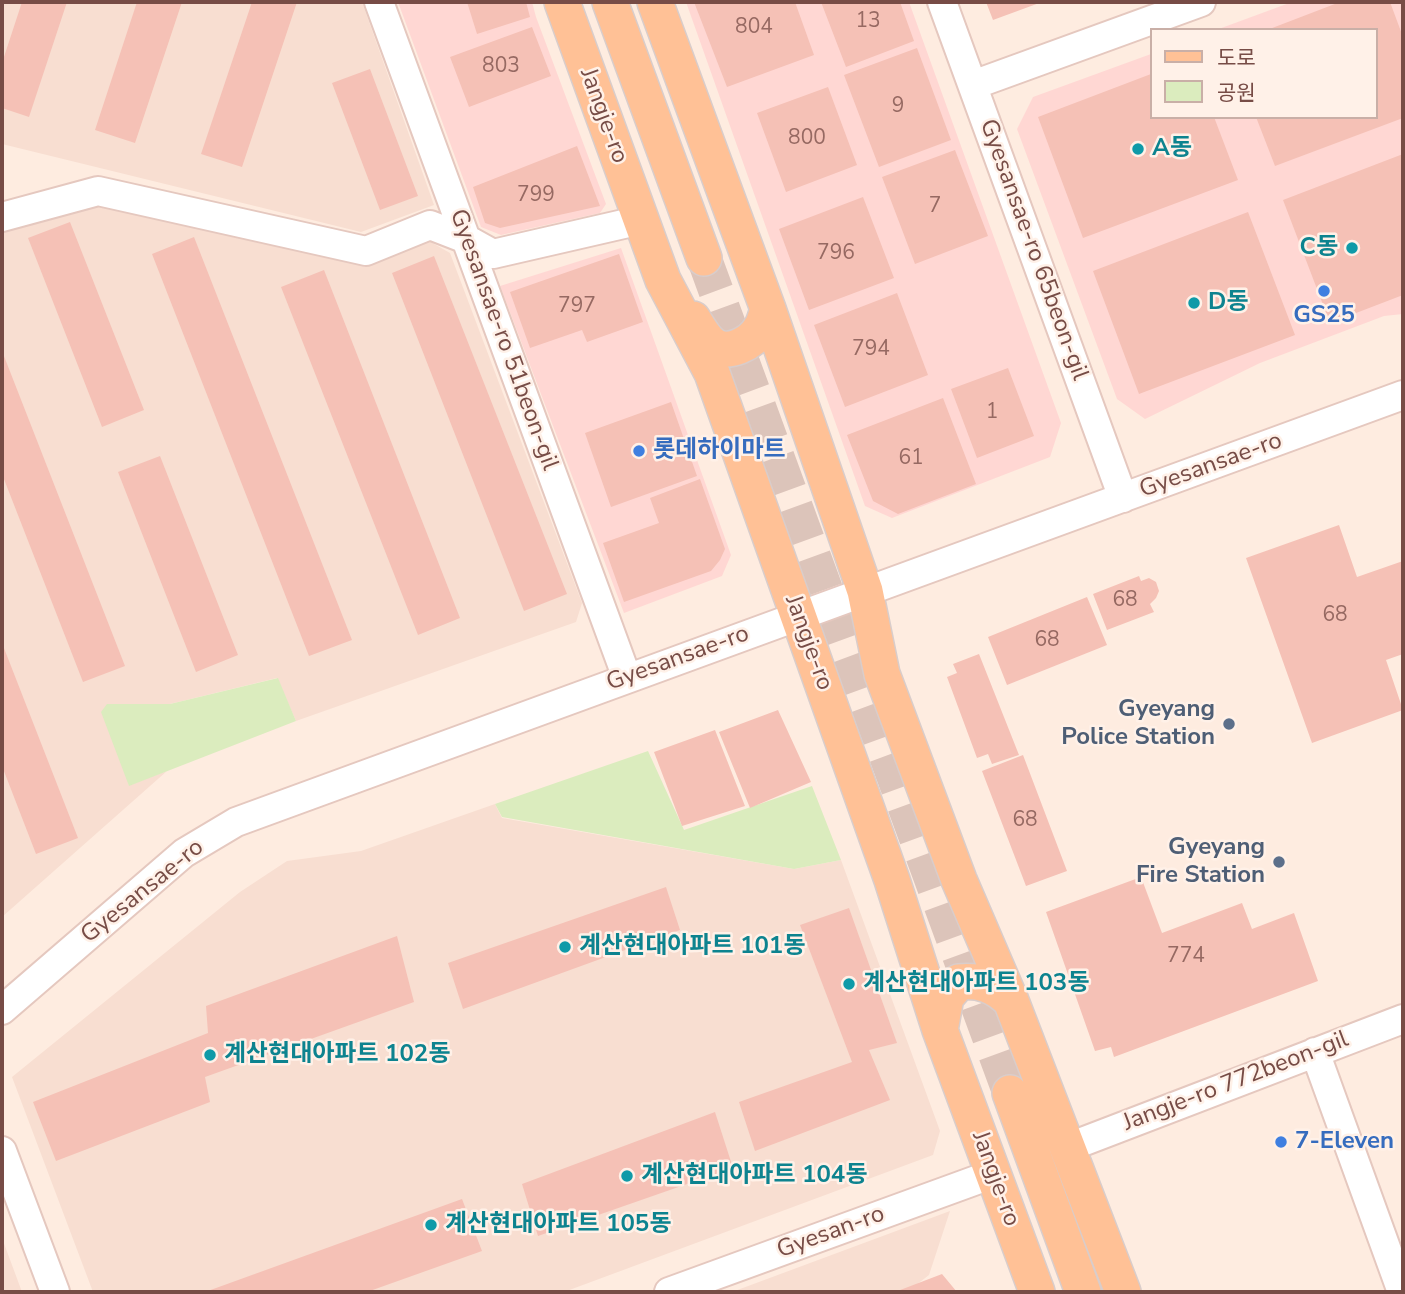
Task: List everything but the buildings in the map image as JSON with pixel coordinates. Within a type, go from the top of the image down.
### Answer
[{"type":"main road","name":"Jangje-ro","points":[[562,2],[663,280],[712,373],[892,880],[940,1030],[1037,1292]]},
{"type":"main road","name":"Jangje-ro","points":[[610,2],[704,258]]},
{"type":"main road","points":[[654,2],[768,309],[865,591],[882,674],[959,880],[1011,1001],[1123,1292]]},
{"type":"main road","points":[[663,280],[713,346],[728,350],[746,344],[761,329],[768,309]]},
{"type":"main road","points":[[940,1030],[946,997],[959,982],[979,981],[1002,992],[1011,1001]]},
{"type":"main road","name":"Jangje-ro","points":[[1010,1093],[1083,1292]]},
{"type":"street","name":"Gyesansae-ro 51beon-gil","points":[[379,2],[627,678]]},
{"type":"street","name":"Gyesansae-ro 65beon-gil","points":[[942,2],[1123,498]]},
{"type":"street","points":[[973,85],[1201,2]]},
{"type":"street","points":[[2,217],[98,191],[366,251],[430,225],[466,239],[494,254],[641,220]]},
{"type":"street","name":"Gyesansae-ro","points":[[2,1010],[184,853],[236,822],[1403,395]]},
{"type":"street","name":"Jangje-ro 772beon-gil","points":[[1069,1147],[1403,1019]]},
{"type":"street","points":[[1315,1052],[1396,1252],[1402,1292]]},
{"type":"street","points":[[2,1151],[55,1292]]},
{"type":"street","name":"Gyesan-ro","points":[[669,1292],[993,1174]]},
{"type":"shaded area","points":[[2,2],[362,2],[434,205],[361,232],[2,144]]},
{"type":"shaded area","points":[[398,2],[532,2],[606,204],[600,213],[501,235],[481,227]]},
{"type":"shaded area","points":[[686,2],[909,2],[1061,423],[1050,457],[892,518],[865,506]]},
{"type":"shaded area","points":[[1292,2],[1402,2],[1403,314],[1384,316],[1260,363],[1145,419],[1117,399],[1017,129],[1033,97],[1150,54],[1150,119],[1377,119],[1377,28],[1221,28]]},
{"type":"shaded area","points":[[97,204],[365,266],[429,241],[450,253],[582,603],[576,622],[296,721],[277,678],[170,704],[107,704],[129,785],[167,771],[2,917],[2,233]]},
{"type":"shaded area","points":[[621,248],[731,555],[722,576],[624,613],[500,286]]},
{"type":"shaded area","points":[[495,804],[502,818],[794,869],[841,860],[940,1131],[933,1155],[564,1292],[93,1292],[12,1077],[240,892],[287,861],[361,851]]},
{"type":"shaded area","points":[[950,1211],[929,1275],[907,1292],[732,1292]]},
{"type":"shaded area","points":[[2,1238],[22,1292],[2,1292]]},
{"type":"green space","points":[[278,678],[296,721],[129,786],[101,712],[107,704],[170,704]]},
{"type":"green space","points":[[648,751],[684,830],[812,786],[841,860],[794,869],[502,817],[495,804]]},
{"type":"tunnel","points":[[704,258],[1010,1093]]},
{"type":"place","name":"A동","points":[[1138,149]]},
{"type":"place","name":"C동","points":[[1352,248]]},
{"type":"place","name":"GS25","points":[[1324,291]]},
{"type":"place","name":"D동","points":[[1194,303]]},
{"type":"place","name":"롯데하이마트","points":[[639,451]]},
{"type":"place","name":"Gyeyang Police Station","points":[[1229,724]]},
{"type":"place","name":"Gyeyang Fire Station","points":[[1279,862]]},
{"type":"place","name":"계산현대아파트 101동","points":[[565,947]]},
{"type":"place","name":"계산현대아파트 103동","points":[[849,984]]},
{"type":"place","name":"계산현대아파트 102동","points":[[210,1055]]},
{"type":"place","name":"7-Eleven","points":[[1281,1142]]},
{"type":"place","name":"계산현대아파트 104동","points":[[627,1176]]},
{"type":"place","name":"계산현대아파트 105동","points":[[431,1225]]}]
